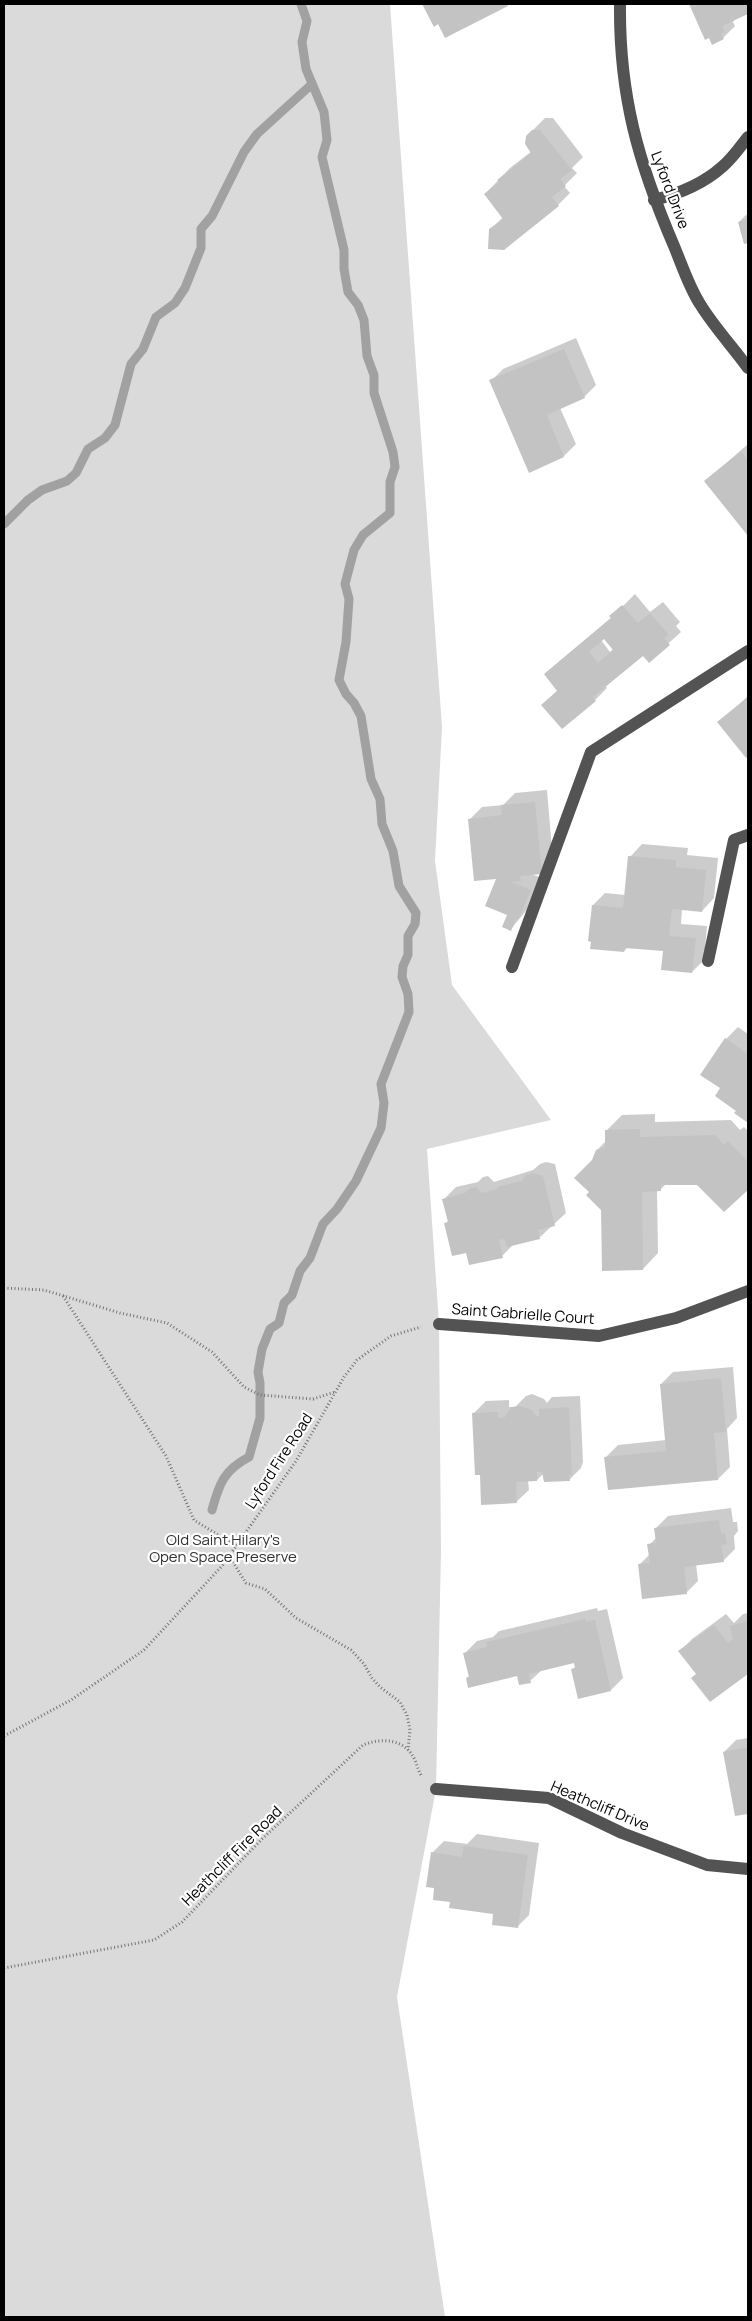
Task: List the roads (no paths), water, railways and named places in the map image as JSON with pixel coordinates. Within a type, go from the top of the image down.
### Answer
[{"type":"street","name":"Lyford Drive","points":[[620,4],[620,28],[629,112],[643,168],[654,200],[699,304],[748,368]]},
{"type":"street","points":[[654,200],[677,194],[698,184],[722,167],[748,137]]},
{"type":"street","points":[[512,967],[591,752],[748,651]]},
{"type":"street","points":[[708,961],[734,840],[748,835]]},
{"type":"street","name":"Saint Gabrielle Court","points":[[438,1324],[599,1336],[676,1318],[748,1291]]},
{"type":"street","name":"Heathcliff Drive","points":[[436,1789],[549,1798],[622,1834],[707,1865],[748,1869]]},
{"type":"waterway","points":[[212,1510],[220,1485],[228,1473],[249,1457],[260,1418],[260,1383],[258,1372],[262,1349],[270,1329],[279,1323],[284,1303],[292,1295],[300,1271],[310,1258],[323,1224],[337,1209],[356,1181],[381,1128],[384,1103],[381,1084],[409,1012],[408,994],[402,977],[403,966],[408,955],[408,936],[415,924],[416,913],[399,886],[393,851],[382,824],[380,799],[371,779],[361,716],[339,680],[346,642],[349,599],[345,584],[354,550],[363,535],[390,513],[390,482],[395,467],[393,452],[374,393],[374,375],[367,356],[364,320],[358,305],[348,292],[344,269],[344,250],[322,157],[327,140],[324,112],[306,69],[302,42],[307,21],[301,4]]},
{"type":"waterway","points":[[4,524],[28,500],[42,490],[67,481],[76,473],[88,449],[105,438],[115,425],[131,364],[143,349],[156,317],[175,303],[185,288],[201,248],[201,229],[212,216],[244,152],[257,134],[312,84]]},
{"type":"park label","name":"Old Saint Hilary's Open Space Preserve","points":[[223,1548]]}]
